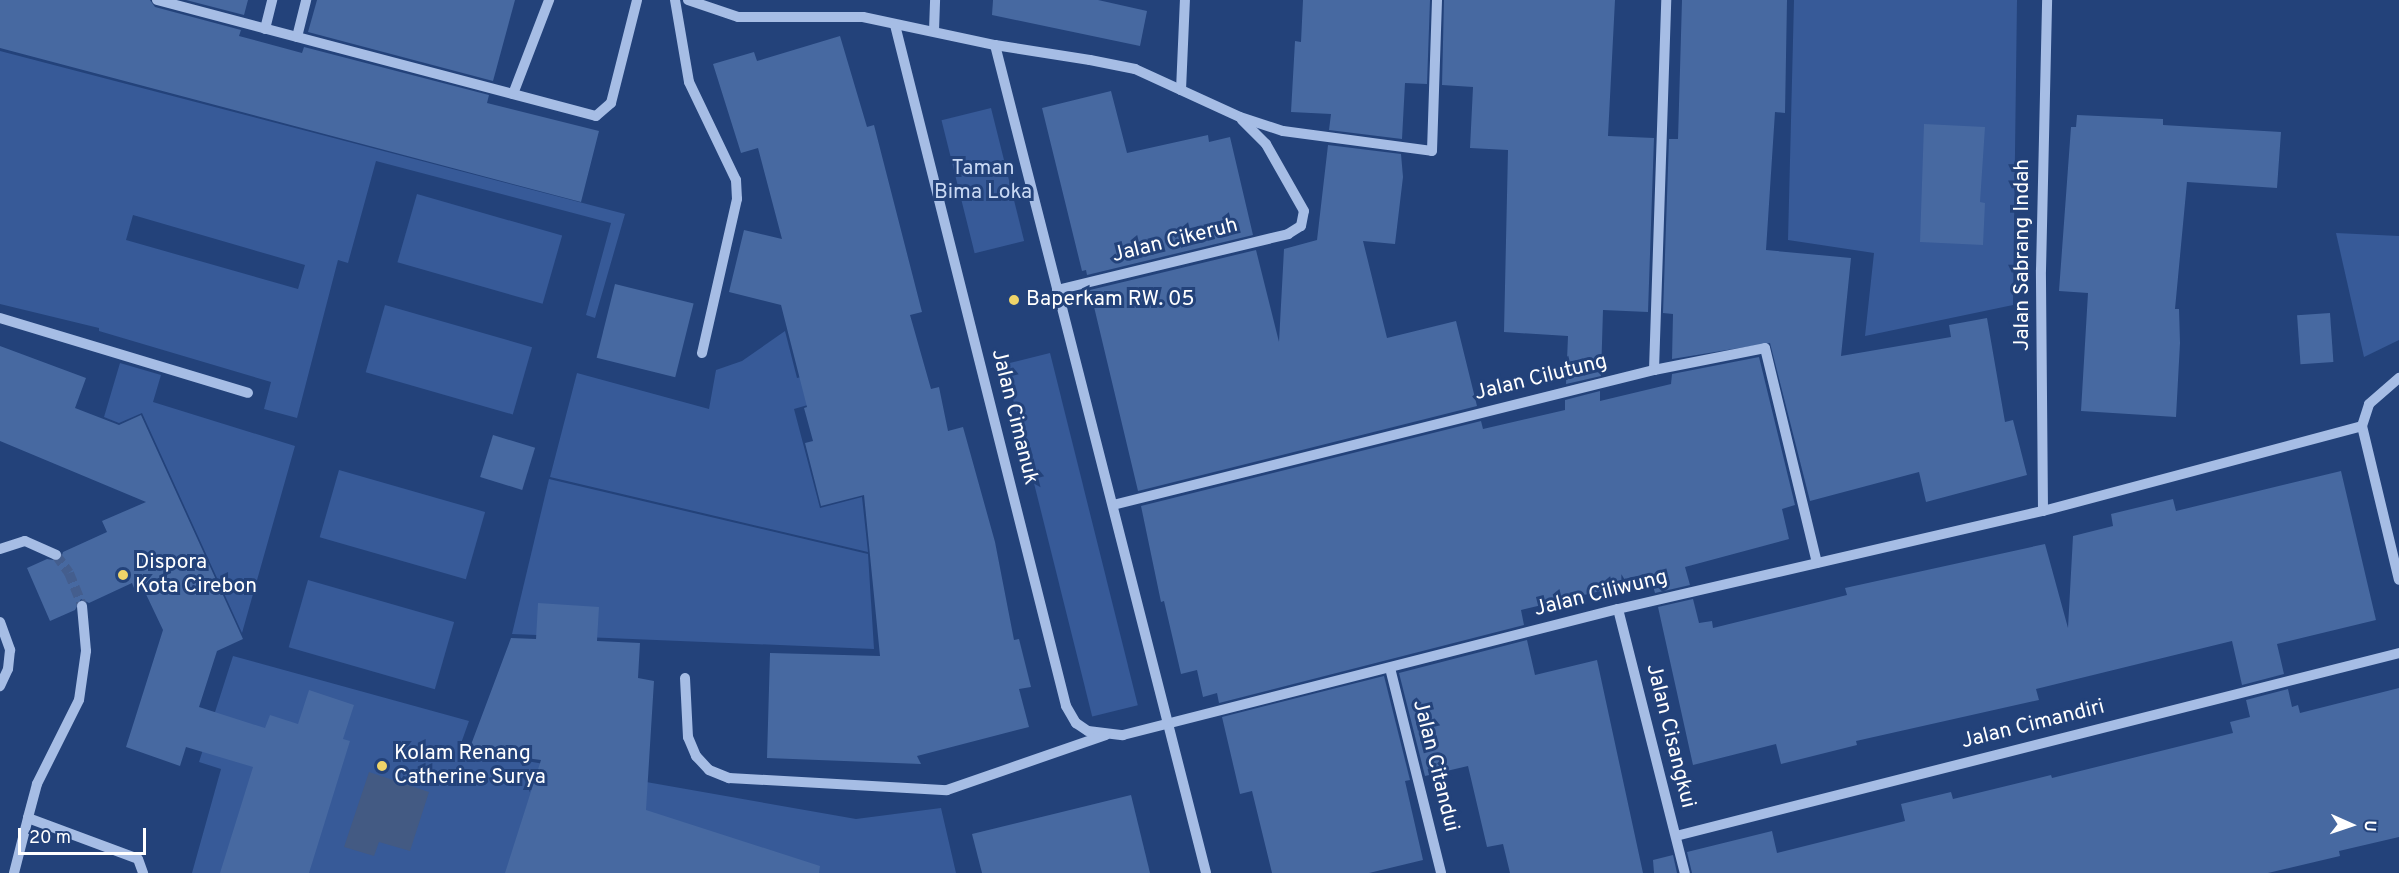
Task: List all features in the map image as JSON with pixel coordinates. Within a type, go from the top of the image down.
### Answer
[{"type":"street","points":[[157,0],[596,116],[611,103],[637,0]]},
{"type":"street","points":[[266,29],[273,0]]},
{"type":"street","points":[[297,37],[306,0]]},
{"type":"street","points":[[513,94],[549,0]]},
{"type":"street","points":[[675,0],[689,82],[736,180],[737,199],[702,353]]},
{"type":"street","points":[[688,0],[738,17],[853,17],[1135,69],[1240,117],[1283,131],[1432,150],[1437,0]]},
{"type":"street","points":[[934,32],[935,0]]},
{"type":"street","points":[[1181,90],[1185,0]]},
{"type":"street","points":[[1654,370],[1666,0]]},
{"type":"street","name":"Jalan Sabrang Indah","points":[[2043,511],[2041,270],[2047,0]]},
{"type":"street","name":"Jalan Cimanuk","points":[[895,25],[1066,706],[1076,723],[1088,732],[1123,735],[1169,724]]},
{"type":"street","points":[[995,45],[1206,873]]},
{"type":"street","name":"Jalan Cikeruh","points":[[1057,290],[1288,234],[1301,226],[1304,211],[1266,144],[1240,117]]},
{"type":"street","points":[[0,318],[248,393]]},
{"type":"street","name":"Jalan Cilutung","points":[[1113,505],[1654,370],[1765,348],[1817,563]]},
{"type":"street","points":[[2399,378],[2369,404],[2362,426],[2399,580]]},
{"type":"street","name":"Jalan Ciliwung","points":[[1169,724],[1618,609],[2043,511],[2362,426]]},
{"type":"street","points":[[0,549],[25,541],[56,555]]},
{"type":"street","points":[[14,873],[37,784],[79,700],[86,651],[82,606]]},
{"type":"street","name":"Jalan Cisangkui","points":[[1618,609],[1685,873]]},
{"type":"street","points":[[0,622],[10,650],[8,669],[0,686]]},
{"type":"street","name":"Jalan Cimandiri","points":[[1676,836],[2399,652]]},
{"type":"street","name":"Jalan Citandui","points":[[1390,668],[1441,873]]},
{"type":"street","points":[[685,678],[688,737],[696,756],[709,770],[729,778],[947,790],[1106,735]]},
{"type":"street","points":[[28,818],[138,859],[143,873]]},
{"type":"green space","points":[[1794,0],[2017,0],[2013,305],[1865,336],[1874,253],[1788,240]]},
{"type":"green space","points":[[0,51],[625,214],[595,318],[586,315],[611,223],[376,161],[348,263],[338,260],[297,418],[264,409],[271,382],[99,331],[99,328],[0,304]],"holes":[[[133,215],[305,265],[298,289],[126,240]]]},
{"type":"green space","name":"Taman Bima Loka","points":[[991,108],[1024,241],[975,253],[942,120]]},
{"type":"green space","points":[[417,194],[562,236],[543,304],[397,262]]},
{"type":"green space","points":[[2336,233],[2399,236],[2399,340],[2364,357]]},
{"type":"green space","points":[[385,305],[532,347],[513,414],[366,372]]},
{"type":"green space","points":[[785,331],[797,378],[818,373],[825,400],[794,409],[820,508],[862,497],[868,552],[550,477],[577,373],[709,409],[716,370],[742,361]]},
{"type":"green space","points":[[1050,353],[1138,705],[1092,717],[1004,364]]},
{"type":"green space","points":[[120,363],[161,375],[153,402],[295,446],[242,633],[142,413],[119,423],[104,417]]},
{"type":"green space","points":[[339,470],[485,512],[466,579],[320,537]]},
{"type":"green space","points":[[549,479],[868,554],[874,649],[512,634]]},
{"type":"green space","points":[[308,580],[454,622],[435,689],[289,647]]},
{"type":"green space","name":"Kolam Renang Catherine Surya","points":[[233,656],[469,721],[459,749],[856,819],[941,808],[956,873],[192,873],[221,769],[199,762]]},
{"type":"shaded area","points":[[369,772],[429,792],[410,851],[379,842],[374,856],[344,847]]},
{"type":"building","points":[[0,0],[150,0],[155,7],[241,30],[239,36],[302,53],[304,47],[489,95],[487,103],[599,131],[581,202],[0,48]]},
{"type":"building","points":[[186,0],[248,0],[244,15]]},
{"type":"building","points":[[317,0],[515,0],[493,81],[308,32]]},
{"type":"building","points":[[993,0],[1098,0],[1147,11],[1140,46],[992,15]]},
{"type":"building","points":[[1303,0],[1430,0],[1427,84],[1405,83],[1402,139],[1329,130],[1331,114],[1291,112],[1295,41],[1301,42]]},
{"type":"building","points":[[1444,0],[1615,0],[1608,136],[1654,138],[1648,312],[1603,310],[1601,376],[1566,384],[1568,336],[1504,332],[1508,150],[1470,148],[1473,87],[1442,85]]},
{"type":"building","points":[[1682,0],[1787,0],[1785,113],[1775,112],[1766,250],[1851,258],[1841,356],[1951,337],[1949,325],[1987,318],[2005,422],[2013,420],[2027,475],[1926,502],[1919,472],[1810,501],[1770,343],[1672,359],[1673,314],[1663,313],[1669,139],[1678,139]]},
{"type":"building","points":[[840,36],[867,127],[874,125],[922,312],[910,315],[931,389],[939,387],[948,431],[963,427],[995,542],[1014,640],[1019,639],[1031,687],[1019,689],[1029,727],[917,756],[921,764],[767,758],[770,653],[880,656],[864,495],[821,506],[805,443],[813,441],[804,408],[807,407],[781,305],[729,292],[744,230],[782,239],[758,148],[741,153],[713,64],[754,52],[757,61]]},
{"type":"building","points":[[1111,91],[1127,153],[1208,135],[1209,142],[1230,137],[1253,235],[1087,275],[1086,270],[1082,271],[1042,108]]},
{"type":"building","points":[[2077,115],[2163,119],[2163,125],[2281,132],[2277,188],[2187,182],[2175,309],[2179,309],[2180,343],[2176,417],[2081,411],[2088,293],[2059,291],[2071,127],[2076,127]]},
{"type":"building","points":[[1924,124],[1985,127],[1980,202],[1985,203],[1983,245],[1920,242]]},
{"type":"building","points":[[1328,145],[1401,154],[1403,177],[1395,244],[1363,241],[1387,338],[1456,321],[1477,406],[1138,491],[1090,290],[1256,250],[1279,342],[1284,249],[1317,240]]},
{"type":"building","points":[[615,284],[694,304],[675,377],[597,358]]},
{"type":"building","points":[[2330,313],[2333,362],[2300,364],[2297,315]]},
{"type":"building","name":"Dispora Kota Cirebon","points":[[0,346],[86,378],[75,408],[119,425],[141,415],[243,639],[217,651],[199,707],[265,728],[270,715],[298,724],[309,690],[354,705],[343,739],[350,741],[309,873],[220,873],[253,767],[186,747],[180,766],[126,747],[163,630],[144,590],[136,593],[132,583],[89,603],[81,599],[75,610],[50,621],[27,568],[47,559],[60,561],[63,552],[107,532],[102,521],[146,502],[0,441]]},
{"type":"building","points":[[1759,357],[1795,505],[1782,509],[1789,539],[1685,567],[1690,585],[1655,593],[1651,579],[1521,610],[1524,625],[1219,703],[1217,693],[1203,697],[1197,670],[1181,674],[1164,601],[1161,602],[1141,506],[1481,421],[1483,429],[1565,410],[1565,400],[1600,391],[1600,401],[1671,384],[1672,374]]},
{"type":"building","points":[[493,435],[535,448],[522,490],[480,477]]},
{"type":"building","points":[[2341,471],[2376,620],[2277,644],[2284,674],[2242,685],[2232,641],[2036,689],[2039,700],[1856,741],[1857,745],[1781,764],[1776,744],[1693,765],[1658,607],[1693,599],[1699,623],[1712,621],[1713,628],[1847,595],[1845,588],[2045,544],[2068,628],[2073,536],[2113,526],[2111,514],[2173,499],[2176,511]]},
{"type":"building","points":[[538,603],[599,607],[597,641],[640,643],[638,678],[654,681],[646,810],[820,866],[819,873],[505,873],[541,760],[469,750],[511,638],[536,639]]},
{"type":"building","points":[[1527,640],[1535,675],[1597,660],[1643,873],[1510,873],[1503,844],[1487,847],[1468,766],[1425,776],[1399,673]]},
{"type":"building","points":[[1384,676],[1410,780],[1405,781],[1423,860],[1369,873],[1272,873],[1252,791],[1240,794],[1222,717]]},
{"type":"building","points":[[2399,688],[2399,837],[2339,851],[2340,856],[2268,873],[1692,873],[1687,852],[1772,831],[1777,853],[1905,821],[1901,804],[1951,792],[1953,799],[2051,775],[2052,778],[2233,733],[2230,722],[2250,717],[2246,700],[2288,689],[2292,707],[2298,705],[2300,713]]},
{"type":"building","points":[[1131,795],[1150,873],[982,873],[972,834]]},
{"type":"building","points":[[1673,855],[1677,873],[1654,873],[1653,860]]},
{"type":"tunnel","points":[[56,555],[69,573],[82,606]]},
{"type":"place","name":"Baperkam RW. 05","points":[[1014,300]]},
{"type":"place","name":"Dispora Kota Cirebon","points":[[123,575]]},
{"type":"place","name":"Kolam Renang Catherine Surya","points":[[382,766]]}]
